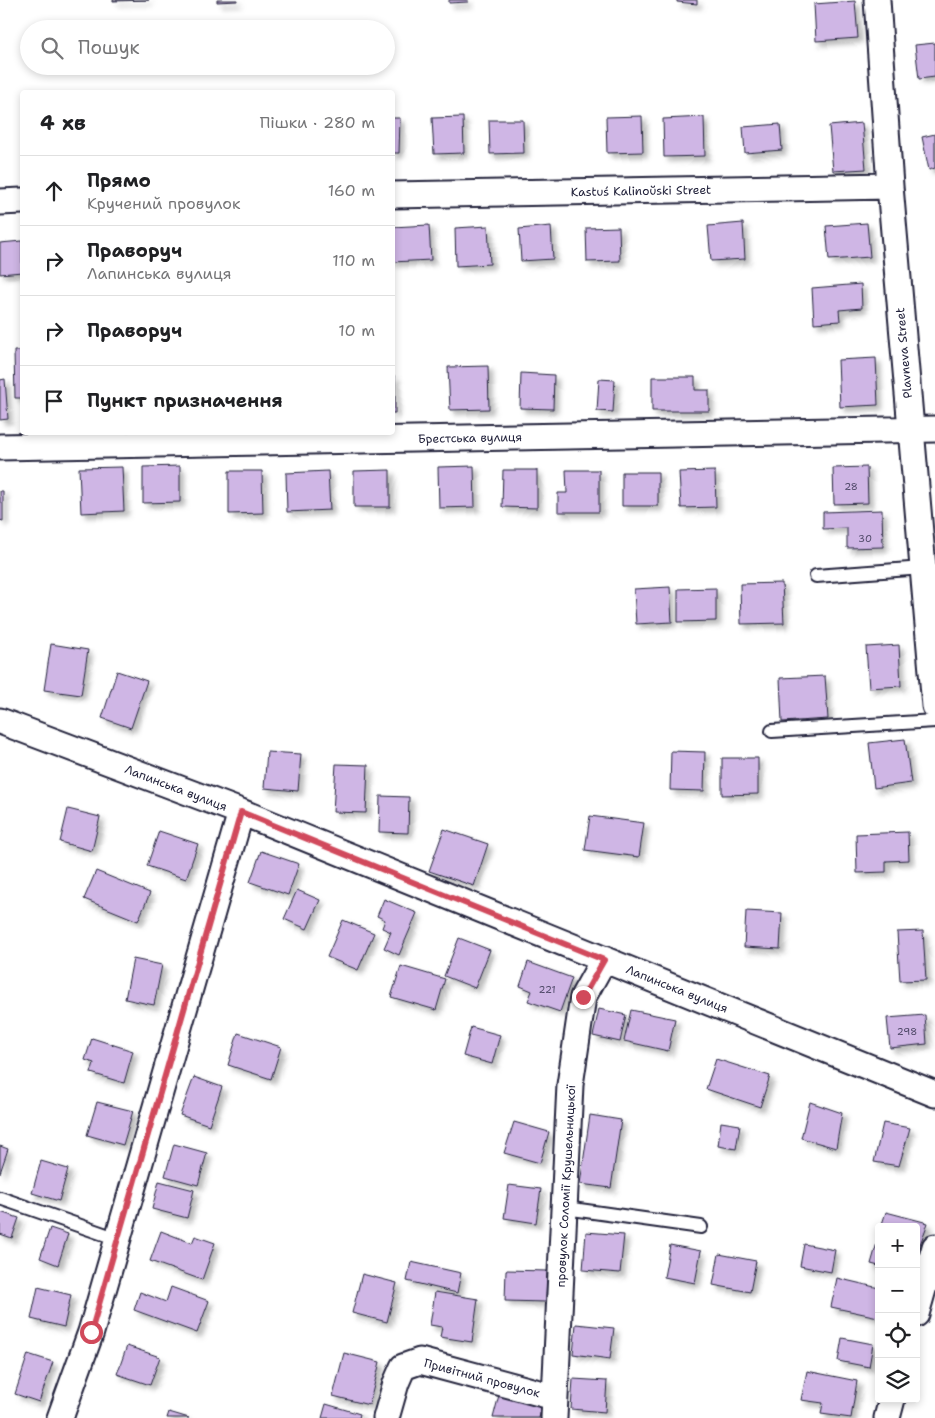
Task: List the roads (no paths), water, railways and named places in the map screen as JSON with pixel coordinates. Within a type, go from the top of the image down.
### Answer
[{"type":"street","name":"Plavneva Street","points":[[877,0],[890,186],[923,429],[923,568],[935,706]]},
{"type":"street","name":"Kastuś Kalinoŭski Street","points":[[395,195],[890,186]]},
{"type":"street","points":[[0,202],[20,201]]},
{"type":"street","name":"Брестська вулиця","points":[[0,447],[923,429]]},
{"type":"street","name":"Лапинська вулиця","points":[[0,721],[241,812],[935,1094]]},
{"type":"street","points":[[60,1418],[91,1332],[241,812]]},
{"type":"street","name":"провулок Соломії Крушельницької","points":[[554,1407],[570,1085],[583,997],[604,960]]},
{"type":"street","points":[[916,1313],[935,1247]]},
{"type":"street","name":"Привітний провулок","points":[[386,1418],[396,1383],[404,1367],[420,1361],[554,1407]]},
{"type":"street","points":[[887,1418],[891,1403]]},
{"type":"lane","points":[[816,576],[923,568]]},
{"type":"lane","points":[[772,731],[935,720]]},
{"type":"lane","points":[[0,1198],[118,1239]]},
{"type":"lane","points":[[565,1208],[700,1227]]}]
